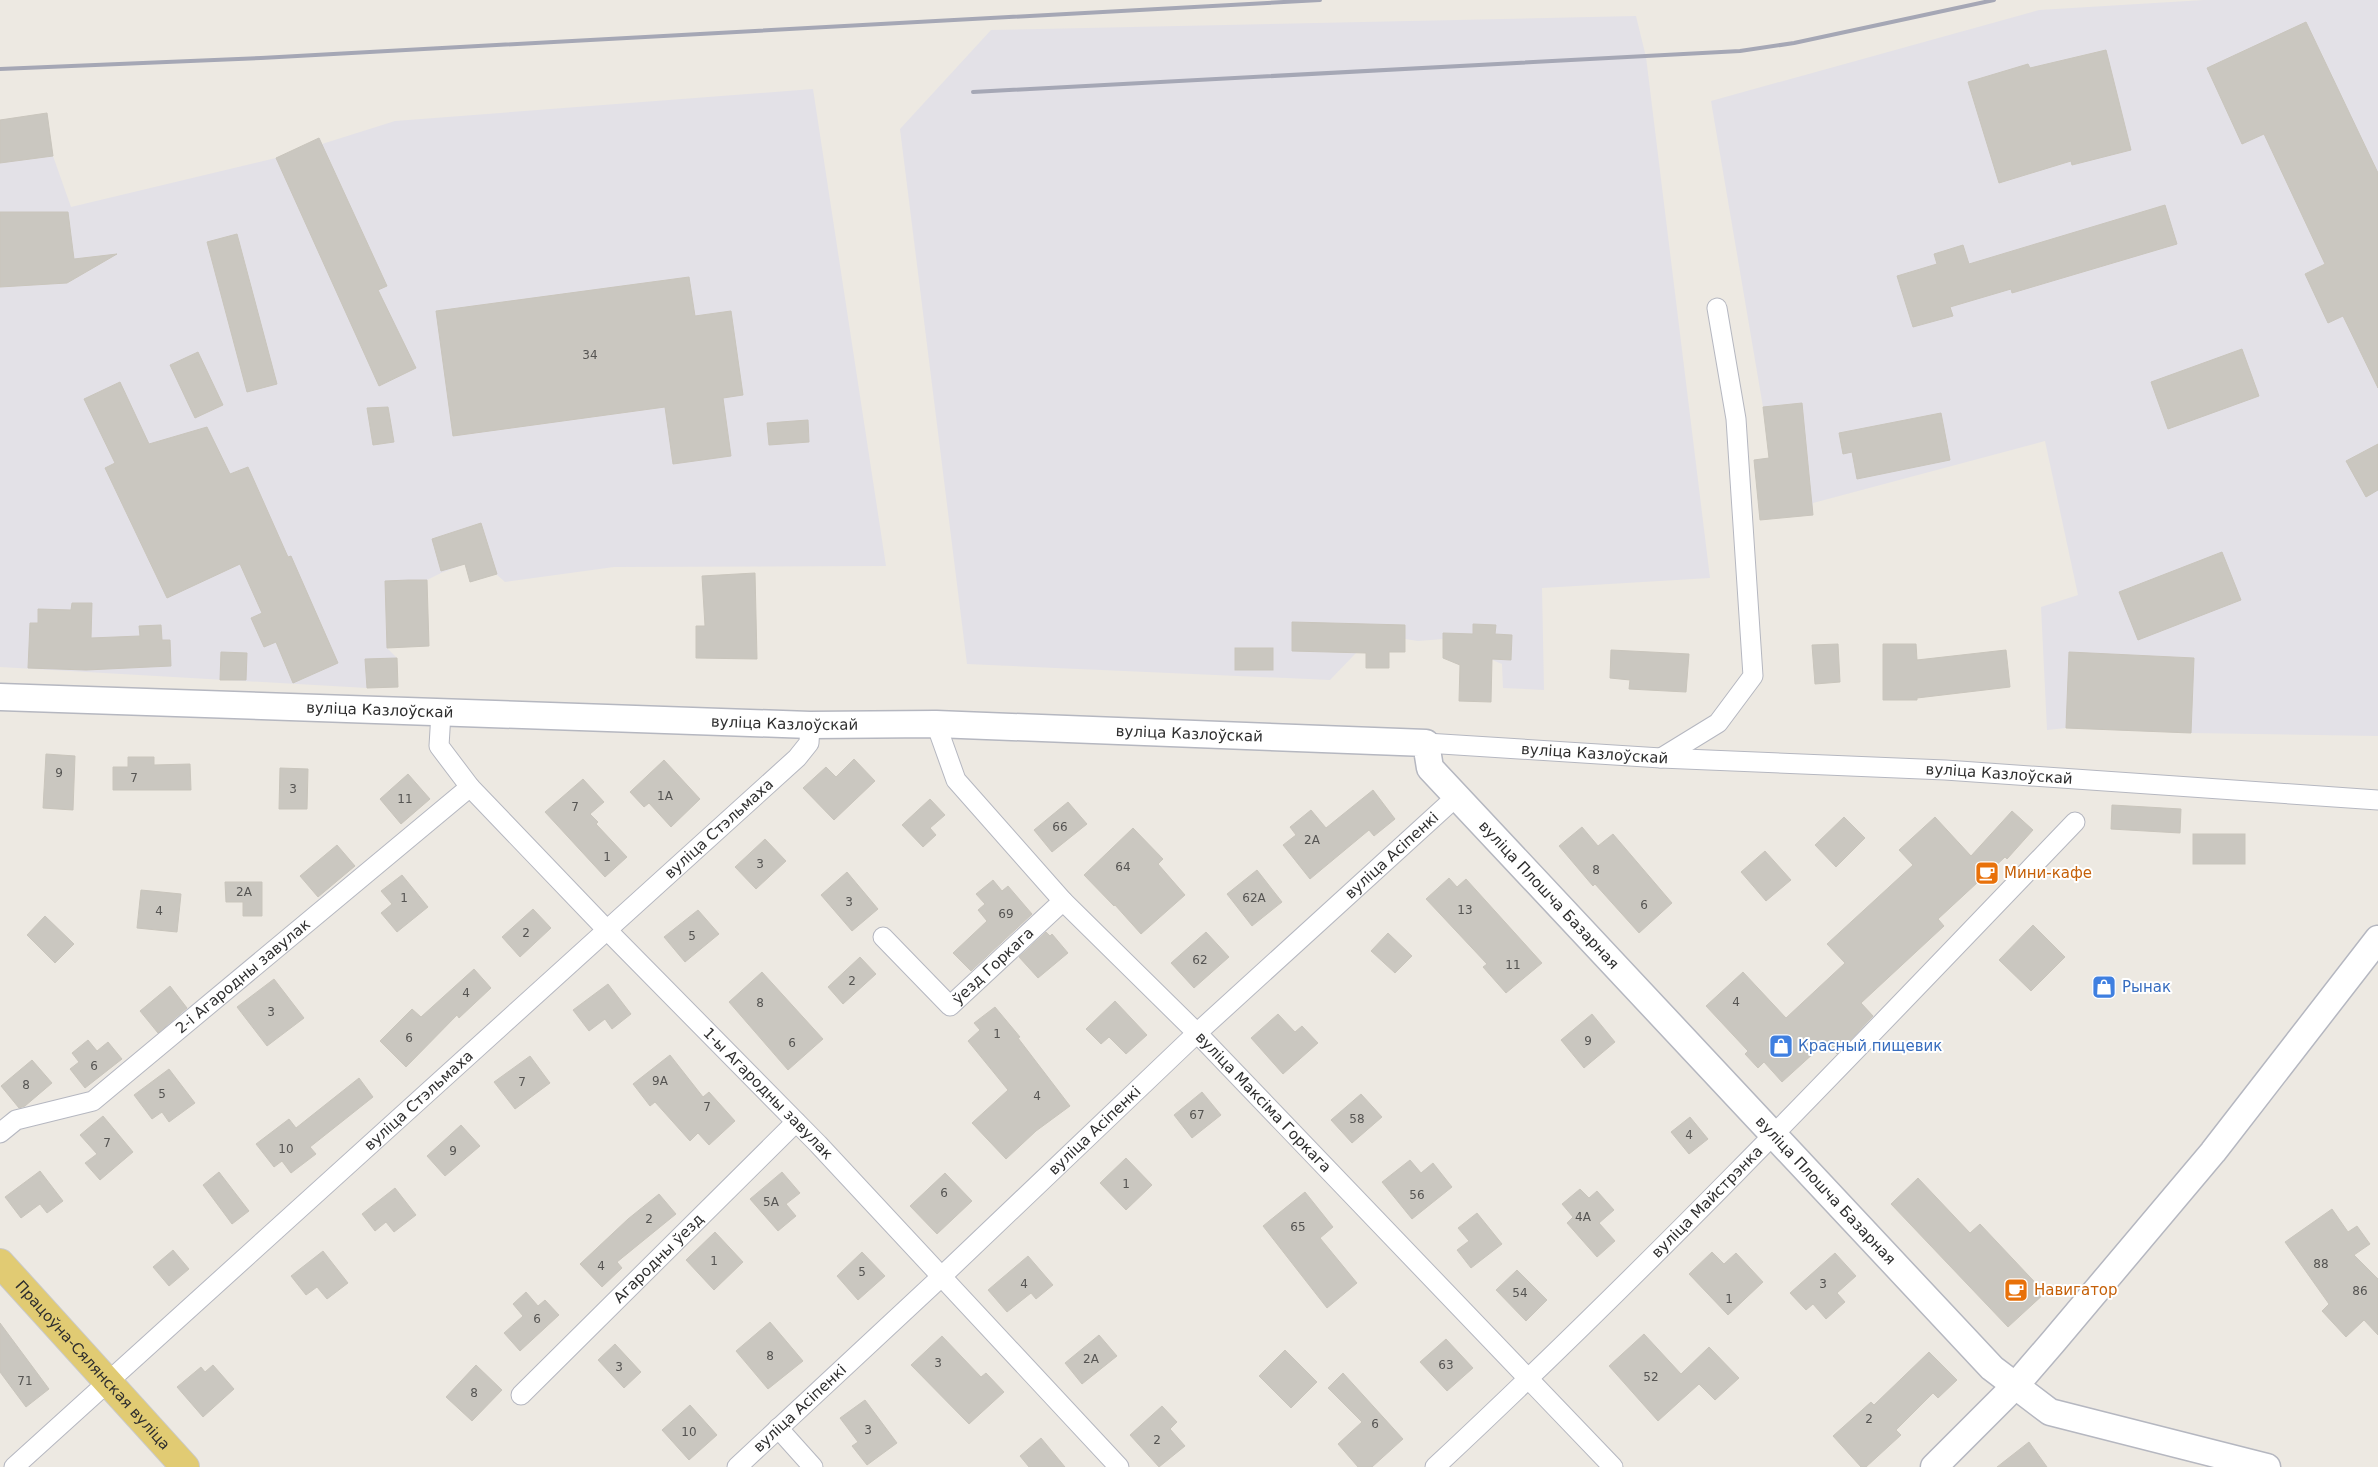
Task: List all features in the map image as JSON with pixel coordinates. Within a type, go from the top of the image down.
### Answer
[{"type":"main road","name":"Працоўна-Сялянская вуліца","points":[[0,1263],[185,1467]]},
{"type":"street","points":[[1661,758],[1718,723],[1753,676],[1736,419],[1717,308]]},
{"type":"street","name":"вуліца Казлоўскай","points":[[0,697],[810,726],[936,724],[1426,743],[1661,758],[1945,770],[2378,800]]},
{"type":"street","name":"1-ы Агародны завулак","points":[[441,713],[439,746],[470,787],[607,930],[796,1122],[1119,1467]]},
{"type":"street","name":"вуліца Максіма Горкага","points":[[936,724],[956,780],[1063,901],[1197,1033],[1530,1378],[1613,1467]]},
{"type":"street","name":"вуліца Стэльмаха","points":[[14,1467],[797,758],[808,743],[810,726]]},
{"type":"street","name":"вуліца Плошча Базарная","points":[[1426,743],[1430,768],[1456,797],[1773,1137],[1992,1368],[2050,1412],[2267,1467]]},
{"type":"street","name":"2-і Агародны завулак","points":[[0,1133],[16,1120],[93,1101],[470,787]]},
{"type":"street","name":"вуліца Асіпенкі","points":[[737,1467],[941,1277],[1197,1033],[1456,797]]},
{"type":"street","name":"вуліца Майстрэнка","points":[[1435,1467],[1530,1378],[1773,1137],[2075,822]]},
{"type":"street","name":"ўезд Горкага","points":[[883,938],[950,1006],[1063,901]]},
{"type":"street","points":[[1934,1467],[2015,1386],[2213,1152],[2378,939]]},
{"type":"street","name":"Агародны ўезд","points":[[521,1396],[796,1122]]},
{"type":"street","points":[[778,1428],[813,1467]]},
{"type":"shaded area","points":[[2204,0],[2378,0],[2378,736],[2191,733],[2066,728],[2047,730],[2041,607],[2078,595],[2045,441],[1813,503],[1813,515],[1760,520],[1754,460],[1769,458],[1763,407],[1711,101],[2039,10]]},
{"type":"shaded area","points":[[1636,16],[1646,57],[1710,578],[1542,588],[1544,690],[1503,688],[1502,664],[1443,639],[1418,641],[1405,639],[1356,653],[1330,680],[967,664],[900,129],[991,30]]},
{"type":"shaded area","points":[[813,89],[886,566],[614,567],[505,582],[496,574],[470,582],[465,564],[427,580],[429,646],[387,648],[397,658],[398,687],[367,688],[0,667],[0,120],[47,113],[53,156],[71,207],[276,158],[320,138],[322,144],[395,121]]},
{"type":"building","points":[[2306,22],[2378,173],[2378,388],[2343,316],[2328,323],[2305,274],[2325,264],[2264,134],[2242,144],[2207,68]]},
{"type":"building","points":[[2106,50],[2131,150],[2072,165],[2071,161],[1999,183],[1968,82],[2028,64],[2030,68]]},
{"type":"building","points":[[47,113],[53,156],[0,163],[0,120]]},
{"type":"building","points":[[319,138],[387,286],[378,290],[416,368],[379,386],[276,158]]},
{"type":"building","points":[[2165,205],[2177,244],[2012,293],[2011,289],[1950,307],[1953,316],[1913,327],[1897,276],[1937,264],[1934,254],[1963,245],[1969,264]]},
{"type":"building","points":[[0,212],[68,212],[74,259],[117,254],[67,283],[0,287]]},
{"type":"building","points":[[237,234],[277,384],[247,392],[207,242]]},
{"type":"building","points":[[689,277],[695,316],[731,311],[743,395],[723,398],[731,456],[673,464],[665,407],[453,436],[436,311]]},
{"type":"building","points":[[2242,349],[2259,396],[2168,429],[2151,382]]},
{"type":"building","points":[[198,352],[223,405],[195,418],[170,365]]},
{"type":"building","points":[[120,382],[149,444],[207,427],[230,474],[248,467],[288,557],[291,556],[338,663],[293,683],[276,642],[264,647],[251,618],[262,613],[240,564],[167,598],[105,468],[115,463],[84,399]]},
{"type":"building","points":[[1802,403],[1813,515],[1760,520],[1754,460],[1769,458],[1763,407]]},
{"type":"building","points":[[388,407],[394,442],[373,445],[367,408]]},
{"type":"building","points":[[1941,413],[1950,460],[1857,479],[1852,452],[1843,454],[1839,433]]},
{"type":"building","points":[[808,420],[809,442],[769,445],[767,423]]},
{"type":"building","points":[[2378,444],[2378,490],[2366,497],[2346,461]]},
{"type":"building","points":[[481,523],[497,574],[470,582],[465,564],[441,571],[432,539]]},
{"type":"building","points":[[2222,552],[2241,600],[2138,640],[2119,592]]},
{"type":"building","points":[[755,573],[757,659],[696,658],[696,626],[705,626],[702,576]]},
{"type":"building","points":[[427,580],[429,646],[387,648],[385,581]]},
{"type":"building","points":[[72,603],[92,603],[91,638],[140,636],[139,626],[161,625],[162,640],[170,640],[171,666],[86,670],[28,668],[30,623],[38,623],[38,609],[71,610]]},
{"type":"building","points":[[1292,622],[1405,625],[1405,652],[1389,652],[1389,668],[1366,668],[1366,653],[1292,651]]},
{"type":"building","points":[[1473,624],[1496,625],[1495,634],[1512,635],[1511,660],[1492,659],[1491,702],[1459,701],[1460,665],[1443,658],[1443,633],[1473,634]]},
{"type":"building","points":[[1838,644],[1840,682],[1815,684],[1812,645]]},
{"type":"building","points":[[1883,644],[1916,644],[1917,660],[2006,650],[2010,687],[1917,698],[1917,700],[1883,700]]},
{"type":"building","points":[[1235,648],[1273,648],[1273,670],[1235,670]]},
{"type":"building","points":[[1611,650],[1689,654],[1686,692],[1629,689],[1630,680],[1610,678]]},
{"type":"building","points":[[221,652],[247,653],[246,680],[220,680]]},
{"type":"building","points":[[2069,652],[2194,658],[2191,733],[2066,728]]},
{"type":"building","points":[[397,658],[398,687],[367,688],[365,659]]},
{"type":"building","points":[[46,754],[75,756],[73,810],[43,808]]},
{"type":"building","points":[[128,757],[154,757],[154,765],[190,764],[191,790],[113,790],[113,767],[128,767]]},
{"type":"building","points":[[854,759],[875,781],[834,820],[803,788],[826,767],[836,777]]},
{"type":"building","points":[[664,760],[700,799],[671,827],[649,803],[644,807],[630,792]]},
{"type":"building","points":[[280,768],[308,769],[307,809],[279,809]]},
{"type":"building","points":[[408,774],[430,799],[401,824],[380,799]]},
{"type":"building","points":[[583,779],[604,802],[590,814],[598,822],[596,824],[627,857],[605,877],[545,812]]},
{"type":"building","points":[[1373,790],[1395,819],[1374,836],[1369,830],[1310,879],[1283,845],[1296,835],[1290,827],[1311,810],[1326,828]]},
{"type":"building","points":[[930,799],[945,815],[930,828],[936,835],[923,847],[902,825]]},
{"type":"building","points":[[1068,802],[1087,824],[1052,852],[1034,830]]},
{"type":"building","points":[[2112,805],[2181,809],[2180,833],[2111,829]]},
{"type":"building","points":[[2012,811],[2033,830],[2007,859],[2005,857],[1938,919],[1944,926],[1861,1003],[1873,1016],[1837,1054],[1826,1042],[1782,1082],[1764,1062],[1758,1068],[1745,1054],[1748,1051],[1706,1006],[1743,972],[1786,1018],[1845,963],[1827,944],[1913,865],[1899,850],[1935,817],[1971,856]]},
{"type":"building","points":[[1844,817],[1865,838],[1836,867],[1815,845]]},
{"type":"building","points":[[1582,827],[1598,846],[1613,834],[1672,903],[1639,933],[1595,884],[1593,886],[1559,846]]},
{"type":"building","points":[[1133,828],[1163,859],[1158,864],[1185,895],[1141,934],[1084,875]]},
{"type":"building","points":[[2193,834],[2245,834],[2245,864],[2193,864]]},
{"type":"building","points":[[765,839],[786,861],[756,889],[735,867]]},
{"type":"building","points":[[337,845],[355,866],[318,897],[300,876]]},
{"type":"building","points":[[1765,851],[1791,880],[1766,901],[1741,872]]},
{"type":"building","points":[[1257,870],[1282,902],[1252,926],[1227,894]]},
{"type":"building","points":[[847,872],[878,909],[852,931],[821,895]]},
{"type":"building","points":[[402,875],[428,907],[397,932],[381,913],[392,904],[381,891]]},
{"type":"building","points":[[1449,878],[1457,887],[1466,879],[1542,963],[1506,993],[1483,967],[1487,964],[1426,899]]},
{"type":"building","points":[[993,880],[1002,891],[1008,886],[1032,914],[971,971],[953,953],[987,921],[978,910],[985,904],[976,894]]},
{"type":"building","points":[[225,882],[262,882],[262,916],[243,916],[243,902],[226,902]]},
{"type":"building","points":[[141,890],[181,894],[177,932],[137,928]]},
{"type":"building","points":[[533,909],[551,928],[520,957],[502,937]]},
{"type":"building","points":[[698,910],[719,934],[685,962],[664,937]]},
{"type":"building","points":[[45,916],[74,944],[55,963],[27,935]]},
{"type":"building","points":[[2033,925],[2065,957],[2031,991],[1999,960]]},
{"type":"building","points":[[1046,932],[1050,936],[1052,934],[1068,953],[1038,978],[1019,957]]},
{"type":"building","points":[[1206,932],[1229,957],[1194,988],[1171,963]]},
{"type":"building","points":[[1388,933],[1412,956],[1395,973],[1371,951]]},
{"type":"building","points":[[860,957],[876,974],[843,1004],[828,987]]},
{"type":"building","points":[[474,969],[491,988],[459,1018],[457,1015],[406,1067],[380,1041],[412,1009],[421,1017]]},
{"type":"building","points":[[762,972],[823,1039],[788,1070],[729,1002]]},
{"type":"building","points":[[274,979],[304,1018],[267,1046],[237,1007]]},
{"type":"building","points":[[608,984],[631,1014],[612,1029],[605,1019],[589,1031],[573,1010]]},
{"type":"building","points":[[170,986],[187,1008],[158,1033],[140,1011]]},
{"type":"building","points":[[1115,1001],[1147,1035],[1126,1054],[1109,1037],[1101,1044],[1086,1029]]},
{"type":"building","points":[[995,1007],[1020,1037],[1018,1038],[1070,1106],[1036,1131],[1006,1159],[972,1123],[1008,1090],[968,1041],[980,1030],[974,1023]]},
{"type":"building","points":[[1278,1014],[1295,1032],[1302,1026],[1318,1043],[1283,1074],[1251,1038]]},
{"type":"building","points":[[1592,1014],[1615,1042],[1584,1068],[1561,1040]]},
{"type":"building","points":[[88,1040],[97,1051],[108,1042],[122,1059],[85,1088],[70,1069],[79,1062],[72,1053]]},
{"type":"building","points":[[670,1055],[703,1097],[709,1092],[735,1121],[709,1145],[698,1133],[690,1141],[655,1102],[650,1106],[633,1084]]},
{"type":"building","points":[[530,1056],[550,1083],[515,1109],[494,1082]]},
{"type":"building","points":[[32,1060],[52,1083],[25,1106],[19,1108],[1,1086]]},
{"type":"building","points":[[169,1069],[195,1103],[169,1122],[162,1112],[152,1119],[134,1095]]},
{"type":"building","points":[[359,1078],[373,1097],[310,1147],[316,1154],[291,1173],[282,1161],[274,1167],[256,1144],[289,1119],[296,1128]]},
{"type":"building","points":[[1202,1092],[1221,1115],[1192,1138],[1174,1115]]},
{"type":"building","points":[[1361,1094],[1382,1117],[1352,1143],[1331,1120]]},
{"type":"building","points":[[103,1116],[133,1152],[100,1180],[85,1163],[97,1154],[80,1135]]},
{"type":"building","points":[[1690,1117],[1708,1139],[1689,1154],[1671,1132]]},
{"type":"building","points":[[461,1125],[480,1146],[445,1176],[427,1156]]},
{"type":"building","points":[[1126,1158],[1152,1185],[1126,1210],[1100,1183]]},
{"type":"building","points":[[1410,1160],[1421,1173],[1433,1163],[1452,1187],[1412,1219],[1382,1182]]},
{"type":"building","points":[[40,1171],[63,1201],[47,1213],[40,1204],[21,1218],[5,1197]]},
{"type":"building","points":[[219,1172],[249,1211],[232,1224],[203,1185]]},
{"type":"building","points":[[782,1172],[800,1193],[786,1204],[796,1216],[778,1231],[750,1199]]},
{"type":"building","points":[[945,1173],[972,1201],[937,1234],[910,1206]]},
{"type":"building","points":[[1918,1178],[1970,1233],[1980,1224],[2045,1293],[2008,1327],[1891,1204]]},
{"type":"building","points":[[395,1188],[416,1215],[394,1232],[386,1222],[375,1231],[362,1214]]},
{"type":"building","points":[[1580,1189],[1589,1198],[1597,1191],[1614,1210],[1599,1223],[1615,1241],[1597,1257],[1567,1223],[1573,1217],[1562,1204]]},
{"type":"building","points":[[1305,1192],[1333,1227],[1320,1238],[1357,1283],[1327,1308],[1263,1226]]},
{"type":"building","points":[[659,1194],[676,1214],[617,1262],[622,1268],[602,1287],[580,1264],[628,1219]]},
{"type":"building","points":[[2332,1209],[2348,1232],[2357,1226],[2370,1244],[2354,1255],[2378,1279],[2378,1335],[2364,1320],[2346,1337],[2322,1311],[2329,1304],[2285,1242]]},
{"type":"building","points":[[1477,1213],[1502,1244],[1471,1268],[1457,1250],[1469,1241],[1458,1228]]},
{"type":"building","points":[[715,1232],[743,1262],[714,1290],[686,1260]]},
{"type":"building","points":[[173,1250],[189,1269],[169,1286],[153,1267]]},
{"type":"building","points":[[323,1251],[348,1283],[327,1299],[317,1287],[306,1295],[291,1276]]},
{"type":"building","points":[[862,1252],[885,1276],[858,1300],[837,1276]]},
{"type":"building","points":[[1712,1252],[1724,1264],[1736,1253],[1763,1282],[1728,1315],[1689,1274]]},
{"type":"building","points":[[1835,1253],[1856,1276],[1837,1293],[1845,1302],[1826,1319],[1813,1304],[1806,1310],[1790,1293]]},
{"type":"building","points":[[1028,1256],[1053,1285],[1036,1299],[1031,1293],[1007,1312],[988,1290]]},
{"type":"building","points":[[1517,1270],[1547,1300],[1526,1321],[1496,1290]]},
{"type":"building","points":[[526,1292],[538,1306],[545,1300],[559,1315],[520,1351],[504,1333],[523,1316],[513,1304]]},
{"type":"building","points":[[770,1322],[803,1361],[768,1389],[736,1351]]},
{"type":"building","points":[[0,1323],[49,1389],[26,1407],[0,1372]]},
{"type":"building","points":[[1644,1334],[1681,1374],[1709,1347],[1739,1378],[1715,1400],[1699,1384],[1658,1421],[1609,1366]]},
{"type":"building","points":[[1099,1335],[1117,1356],[1082,1384],[1065,1363]]},
{"type":"building","points":[[942,1336],[981,1377],[986,1373],[1004,1392],[969,1424],[911,1365]]},
{"type":"building","points":[[1446,1339],[1473,1368],[1447,1391],[1420,1362]]},
{"type":"building","points":[[615,1344],[641,1372],[624,1388],[598,1360]]},
{"type":"building","points":[[1285,1350],[1317,1382],[1291,1408],[1259,1376]]},
{"type":"building","points":[[1929,1352],[1957,1380],[1938,1398],[1933,1393],[1896,1430],[1901,1435],[1866,1467],[1861,1467],[1833,1436],[1871,1402],[1874,1405]]},
{"type":"building","points":[[213,1365],[234,1389],[203,1417],[177,1387],[201,1367],[205,1372]]},
{"type":"building","points":[[476,1365],[502,1390],[472,1421],[446,1397]]},
{"type":"building","points":[[1343,1373],[1403,1439],[1372,1467],[1358,1467],[1338,1444],[1362,1422],[1328,1388]]},
{"type":"building","points":[[865,1400],[897,1443],[867,1465],[852,1446],[858,1442],[840,1418]]},
{"type":"building","points":[[690,1405],[717,1435],[689,1460],[662,1430]]},
{"type":"building","points":[[1162,1406],[1177,1422],[1170,1429],[1185,1446],[1159,1467],[1130,1435]]},
{"type":"building","points":[[1041,1438],[1065,1467],[1029,1467],[1020,1456]]},
{"type":"building","points":[[2029,1442],[2047,1467],[1997,1467]]},
{"type":"railway","points":[[0,69],[261,58],[1320,0]]},
{"type":"railway","points":[[973,92],[1740,51],[1794,43],[1994,0]]},
{"type":"place","name":"Мини-кафе","points":[[1987,873]]},
{"type":"place","name":"Рынак","points":[[2104,987]]},
{"type":"place","name":"Красный пищевик","points":[[1781,1046]]},
{"type":"place","name":"Навигатор","points":[[2016,1290]]}]
